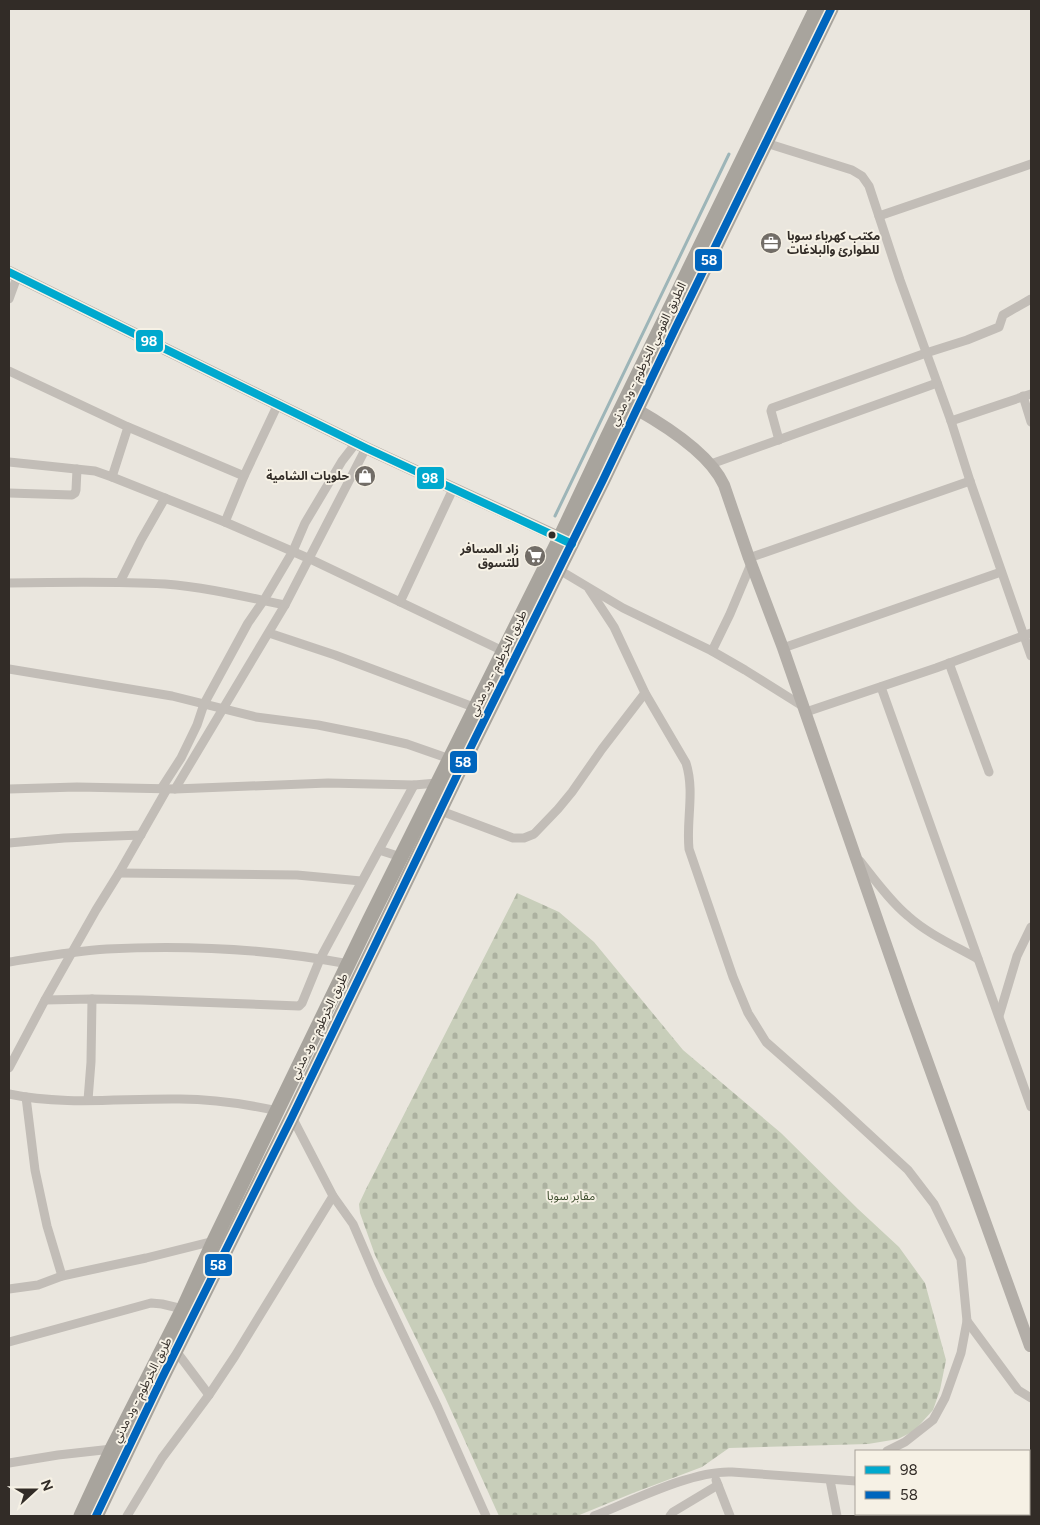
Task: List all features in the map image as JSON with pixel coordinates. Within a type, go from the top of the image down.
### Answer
[{"type":"highway","name":"الطريق القومي الخرطوم - ود مدني","points":[[566,541],[694,259],[816,9]]},
{"type":"highway","name":"الطريق القومي الخرطوم - ود مدني","points":[[96,1516],[176,1351],[285,1114],[441,811],[553,567],[636,408],[831,9]]},
{"type":"highway","name":"طريق الخرطوم - ود مدني","points":[[81,1516],[112,1449],[183,1309],[214,1241],[285,1114],[349,964],[503,651],[553,567]]},
{"type":"street","points":[[766,143],[852,170],[862,176],[869,186],[951,421],[1001,572],[1028,634],[1031,656]]},
{"type":"street","points":[[879,216],[1031,164]]},
{"type":"street","points":[[9,299],[13,275],[361,446],[566,541]]},
{"type":"street","points":[[779,440],[771,411],[774,406],[967,340],[999,327],[1003,315],[1031,299]]},
{"type":"street","points":[[9,371],[128,427],[244,476]]},
{"type":"street","points":[[711,464],[937,383]]},
{"type":"street","points":[[951,421],[1027,395],[1031,422]]},
{"type":"street","points":[[225,522],[244,476],[278,404]]},
{"type":"street","points":[[636,408],[680,438],[711,464],[720,477],[784,648],[907,1005],[1031,1348]]},
{"type":"street","points":[[112,476],[128,427]]},
{"type":"street","points":[[168,789],[197,725],[204,704],[248,623],[264,600],[292,551],[305,523],[342,461],[361,446]]},
{"type":"street","points":[[9,1068],[72,952],[168,789],[222,709],[285,605],[339,499],[361,446]]},
{"type":"street","points":[[9,462],[95,471],[112,476],[310,559],[503,651]]},
{"type":"street","points":[[9,493],[72,495],[76,490],[77,469]]},
{"type":"street","points":[[712,651],[730,614],[750,561],[970,482]]},
{"type":"street","points":[[400,602],[454,489]]},
{"type":"street","points":[[120,582],[165,498]]},
{"type":"street","points":[[553,567],[623,608],[712,651],[746,670],[805,709],[881,687],[1028,634]]},
{"type":"street","points":[[784,648],[1001,572]]},
{"type":"street","points":[[9,583],[120,582],[167,584],[225,592],[285,605]]},
{"type":"street","points":[[589,589],[614,627],[645,693],[681,753],[690,775],[689,849],[730,968],[748,1013],[766,1042],[908,1170],[934,1204],[961,1258],[967,1321],[961,1353],[945,1398],[933,1420],[905,1442],[889,1450]]},
{"type":"street","points":[[269,633],[335,654],[476,708]]},
{"type":"street","points":[[949,664],[989,772]]},
{"type":"street","points":[[9,668],[172,696],[256,717],[318,725],[368,735],[407,744],[450,759]]},
{"type":"street","points":[[881,687],[1031,1107]]},
{"type":"street","points":[[441,811],[513,838],[524,838],[534,834],[572,792],[645,693]]},
{"type":"street","points":[[9,789],[168,789],[328,783],[414,785],[438,783]]},
{"type":"street","points":[[45,1000],[92,999],[299,1006],[302,1003],[320,958],[414,785]]},
{"type":"street","points":[[9,843],[64,838],[142,835]]},
{"type":"street","points":[[379,850],[401,857]]},
{"type":"street","points":[[858,859],[892,900],[909,917],[978,959]]},
{"type":"street","points":[[119,873],[297,875],[361,881]]},
{"type":"street","points":[[998,1016],[1017,956],[1031,927]]},
{"type":"street","points":[[9,962],[72,952],[114,948],[180,948],[230,950],[320,958],[349,964]]},
{"type":"street","points":[[88,1100],[92,1054],[92,999]]},
{"type":"street","points":[[9,1094],[53,1100],[209,1100],[244,1104],[285,1114],[333,1196],[353,1224],[486,1516]]},
{"type":"street","points":[[26,1097],[35,1170],[47,1226],[62,1276]]},
{"type":"street","points":[[127,1516],[162,1458],[209,1395],[240,1348],[333,1196]]},
{"type":"street","points":[[9,1289],[38,1285],[62,1276],[214,1241]]},
{"type":"street","points":[[9,1342],[151,1304],[162,1304],[183,1309]]},
{"type":"street","points":[[967,1321],[1018,1390],[1031,1398]]},
{"type":"street","points":[[176,1351],[209,1395]]},
{"type":"street","points":[[9,1462],[112,1449]]},
{"type":"street","points":[[714,1472],[730,1516]]},
{"type":"street","points":[[594,1516],[664,1488],[714,1472],[855,1482]]},
{"type":"street","points":[[830,1480],[836,1516]]},
{"type":"street","points":[[670,1516],[673,1512],[718,1485]]},
{"type":"green space","name":"مقابر سوبا","points":[[517,893],[559,912],[594,942],[683,1050],[781,1133],[899,1247],[925,1283],[946,1360],[940,1390],[933,1410],[914,1431],[898,1439],[868,1444],[729,1448],[702,1467],[577,1516],[499,1516],[445,1397],[375,1255],[360,1213],[359,1204]]},
{"type":"waterway","points":[[555,516],[729,154]]},
{"type":"transit line","name":"58","points":[[96,1516],[603,480],[831,9]]},
{"type":"transit line","name":"98","points":[[9,272],[366,448],[572,544]]},
{"type":"place","name":"مكتب كهرباء سوبا للطوارئ والبلاغات","points":[[771,243]]},
{"type":"place","name":"حلويات الشامية","points":[[365,476]]},
{"type":"place","name":"زاد المسافر للتسوق","points":[[535,556]]}]
